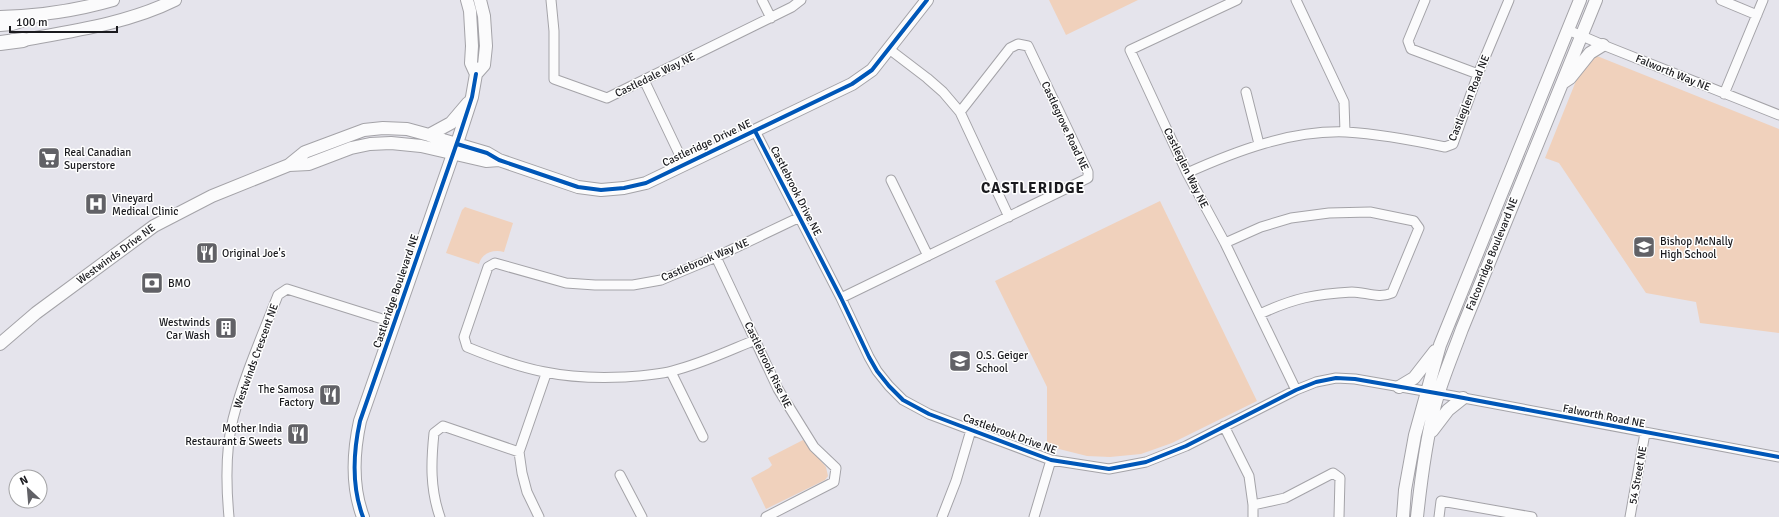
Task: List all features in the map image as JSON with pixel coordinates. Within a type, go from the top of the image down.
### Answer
[{"type":"main road","points":[[0,24],[12,23],[34,16]]},
{"type":"main road","points":[[0,43],[23,40]]},
{"type":"street","points":[[0,17],[34,16],[60,13],[113,0]]},
{"type":"street","points":[[0,39],[23,40],[95,27],[138,14],[175,0]]},
{"type":"street","name":"Castleridge Boulevard NE","points":[[467,0],[470,11],[472,46],[471,63],[476,74]]},
{"type":"street","name":"Castleridge Boulevard NE","points":[[363,517],[355,487],[356,442],[360,421],[455,149],[472,97],[476,74],[484,65],[486,46],[480,0]]},
{"type":"street","name":"Castledale Way NE","points":[[551,0],[554,31],[554,79],[607,98],[771,18],[792,7],[801,0]]},
{"type":"street","points":[[762,0],[771,18]]},
{"type":"street","name":"Castleridge Drive NE","points":[[455,149],[486,161],[499,160],[578,187],[601,190],[624,188],[646,183],[852,84],[872,70],[927,0]]},
{"type":"street","name":"Castleglen Way NE","points":[[1237,0],[1130,50],[1187,172],[1225,243],[1296,390]]},
{"type":"street","points":[[1296,0],[1344,102],[1345,132]]},
{"type":"street","points":[[1425,0],[1408,41],[1411,49],[1478,74]]},
{"type":"street","name":"Castleglen Road NE","points":[[1187,172],[1222,157],[1259,144],[1320,134],[1345,132],[1395,137],[1445,147],[1452,144],[1478,74],[1509,0]]},
{"type":"street","name":"Falconridge Boulevard NE","points":[[1403,517],[1405,490],[1415,435],[1440,345],[1580,0]]},
{"type":"street","name":"Falconridge Boulevard NE","points":[[1417,517],[1423,463],[1439,394],[1465,322],[1596,0]]},
{"type":"street","points":[[1721,0],[1757,15]]},
{"type":"street","points":[[1724,94],[1763,0]]},
{"type":"street","name":"Falworth Way NE","points":[[1568,30],[1779,115]]},
{"type":"street","name":"Castlegrove Road NE","points":[[842,298],[1088,178],[1088,172],[1028,46],[1018,44],[1010,48],[960,112]]},
{"type":"street","points":[[1562,83],[1570,78],[1590,52],[1603,45]]},
{"type":"street","points":[[889,49],[943,92],[960,112],[1009,217]]},
{"type":"street","points":[[644,80],[684,164]]},
{"type":"street","points":[[1246,92],[1259,144]]},
{"type":"street","points":[[430,134],[451,123],[472,97]]},
{"type":"street","name":"Westwinds Drive NE","points":[[0,344],[36,312],[154,226],[212,196],[289,165],[305,152],[364,130],[383,128],[401,129],[430,134],[444,140],[455,149]]},
{"type":"street","name":"Castlebrook Drive NE","points":[[756,131],[842,298],[877,371],[903,400],[929,414],[1051,460],[1108,469],[1146,462],[1186,446],[1296,390],[1316,382],[1336,378],[1355,378],[1426,392]]},
{"type":"street","name":"Westwinds Drive NE","points":[[289,165],[309,164],[351,148],[370,144],[391,143],[455,149]]},
{"type":"street","points":[[891,180],[928,256]]},
{"type":"street","points":[[1225,243],[1269,225],[1291,218],[1329,213],[1370,212],[1414,221],[1419,228],[1392,293],[1386,296],[1355,292],[1319,294],[1285,303],[1260,314]]},
{"type":"street","name":"Castlebrook Way NE","points":[[755,340],[714,358],[671,372],[608,378],[546,374],[501,361],[467,347],[464,338],[488,267],[496,263],[566,283],[633,285],[661,280],[716,257],[800,217]]},
{"type":"street","name":"Castlebrook Rise NE","points":[[716,257],[778,389],[814,447],[836,468],[834,482],[767,517]]},
{"type":"street","name":"Westwinds Crescent NE","points":[[229,517],[226,485],[228,452],[233,420],[252,359],[278,295],[287,289],[394,323]]},
{"type":"street","points":[[1399,386],[1414,378],[1440,345]]},
{"type":"street","points":[[671,372],[703,437]]},
{"type":"street","points":[[539,517],[527,492],[519,452],[546,374]]},
{"type":"street","name":"Falworth Road NE","points":[[1426,392],[1779,457]]},
{"type":"street","points":[[1429,436],[1448,410],[1463,398]]},
{"type":"street","points":[[440,517],[433,492],[431,472],[434,433],[443,426],[519,452]]},
{"type":"street","points":[[1224,426],[1249,476],[1253,504],[1253,517]]},
{"type":"street","points":[[942,517],[956,481],[972,430]]},
{"type":"street","name":"54 Street NE","points":[[1630,517],[1645,433]]},
{"type":"street","points":[[1034,517],[1051,460]]},
{"type":"street","points":[[1253,504],[1285,498],[1333,473],[1340,478],[1339,517]]},
{"type":"street","points":[[620,475],[642,517]]},
{"type":"street","points":[[1439,517],[1440,501],[1532,517]]},
{"type":"shaded area","points":[[1049,0],[1138,0],[1066,35]]},
{"type":"shaded area","points":[[1597,56],[1779,129],[1779,333],[1700,323],[1696,302],[1646,293],[1559,163],[1545,158],[1580,71],[1588,62]]},
{"type":"shaded area","points":[[1160,201],[1257,401],[1172,443],[1141,454],[1110,457],[1087,456],[1047,446],[1047,387],[995,281]]},
{"type":"shaded area","points":[[465,207],[513,223],[504,252],[496,251],[488,253],[480,260],[479,264],[446,253],[462,210]]},
{"type":"shaded area","points":[[803,440],[826,467],[828,476],[825,480],[766,509],[751,478],[772,465],[768,458]]},
{"type":"cycle path","points":[[457,144],[487,153],[499,160],[578,187],[601,190],[624,188],[646,183],[852,84],[872,70],[927,0]]},
{"type":"cycle path","points":[[363,517],[356,493],[354,469],[360,421],[459,137],[472,97],[476,74]]},
{"type":"cycle path","points":[[755,131],[841,298],[869,357],[877,371],[889,386],[903,400],[929,414],[1051,460],[1109,469],[1146,462],[1186,446],[1296,390],[1316,382],[1336,378],[1355,379],[1453,396],[1779,457]]},
{"type":"place","name":"Real Canadian Superstore","points":[[49,158]]},
{"type":"place","name":"Vineyard Medical Clinic","points":[[96,204]]},
{"type":"place","name":"Bishop McNally High School","points":[[1644,247]]},
{"type":"place","name":"Original Joe's","points":[[207,253]]},
{"type":"place","name":"BMO","points":[[152,283]]},
{"type":"place","name":"Westwinds Car Wash","points":[[226,328]]},
{"type":"place","name":"O.S. Geiger School","points":[[960,361]]},
{"type":"place","name":"The Samosa Factory","points":[[330,395]]},
{"type":"place","name":"Mother India Restaurant & Sweets","points":[[298,434]]},
{"type":"district","name":"CASTLERIDGE","points":[[1033,188]]}]
